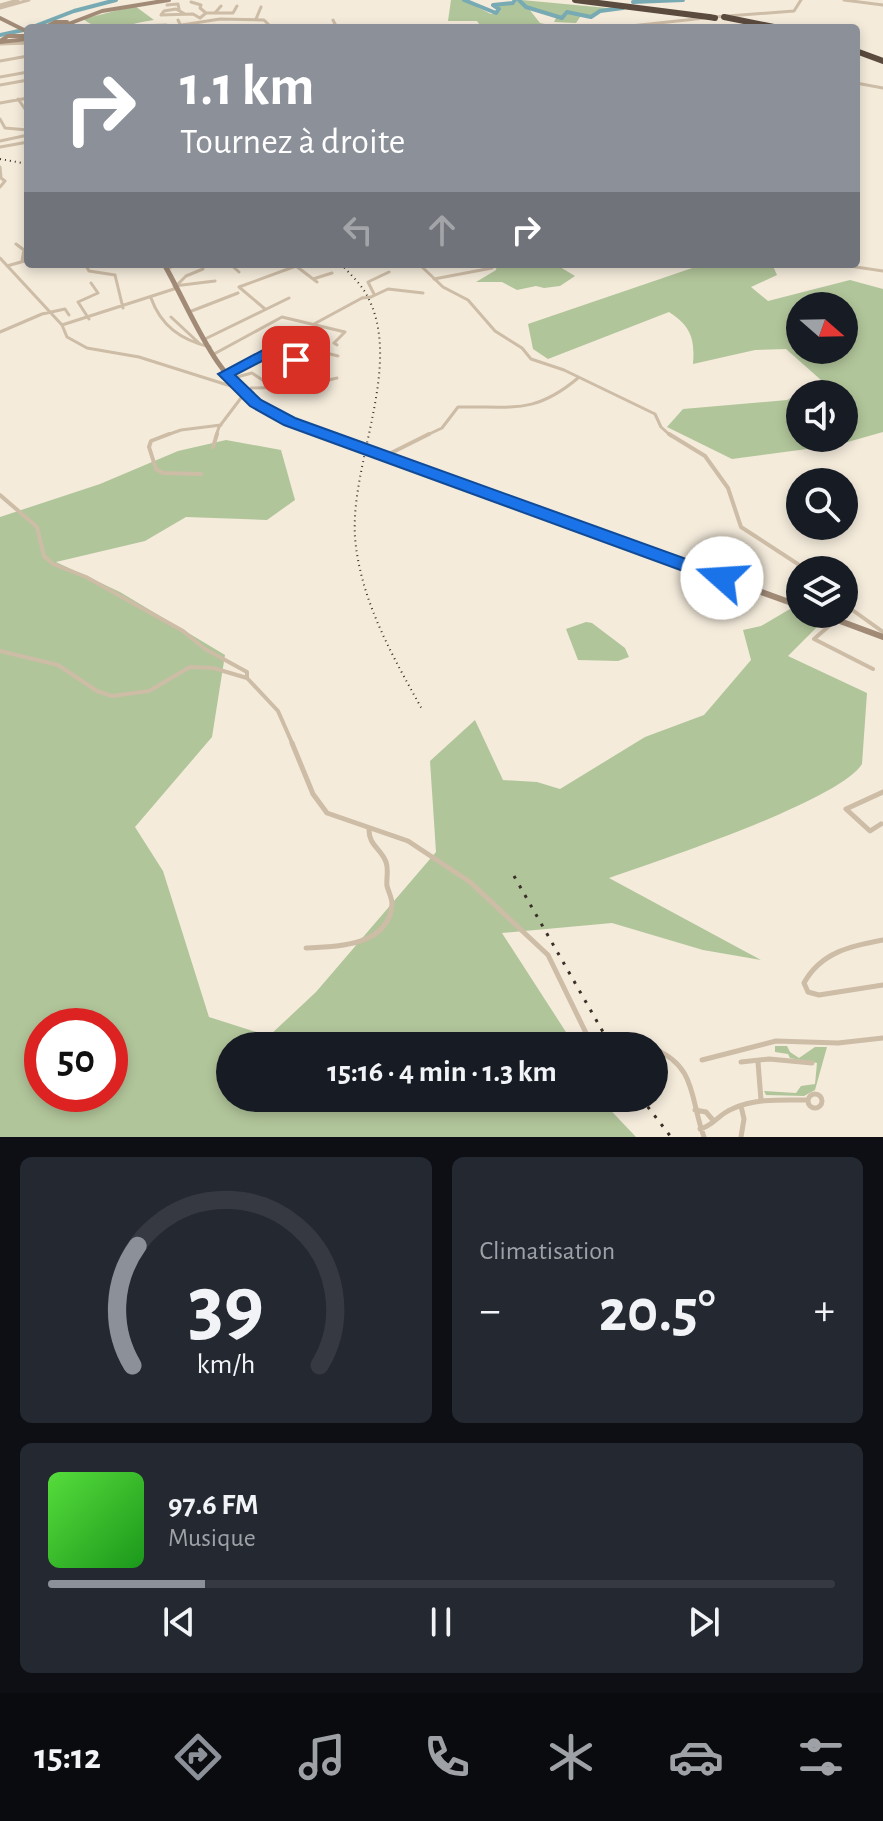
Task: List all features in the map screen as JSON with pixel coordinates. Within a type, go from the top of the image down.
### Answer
[{"type":"highway","points":[[575,0],[635,5],[756,24]]},
{"type":"highway","points":[[601,0],[625,4]]},
{"type":"highway","points":[[717,17],[748,24]]},
{"type":"highway","points":[[860,50],[883,58]]},
{"type":"highway","points":[[860,51],[883,58]]},
{"type":"main road","points":[[75,24],[105,11],[168,2]]},
{"type":"main road","points":[[0,17],[24,33]]},
{"type":"main road","points":[[0,42],[24,35]]},
{"type":"main road","points":[[8,39],[24,36]]},
{"type":"main road","points":[[0,42],[24,36]]},
{"type":"main road","points":[[166,268],[227,376],[246,396],[276,415],[786,603]]},
{"type":"main road","points":[[858,627],[883,635]]},
{"type":"street","points":[[0,6],[29,0]]},
{"type":"street","points":[[655,24],[794,11],[801,0]]},
{"type":"street","points":[[844,0],[883,5]]},
{"type":"street","points":[[168,2],[178,4],[185,14]]},
{"type":"street","points":[[191,2],[201,5],[200,8],[206,13],[233,13],[237,6]]},
{"type":"street","points":[[215,13],[221,6]]},
{"type":"street","points":[[256,19],[261,7]]},
{"type":"street","points":[[179,9],[164,11],[161,15],[185,14],[201,19],[203,24]]},
{"type":"street","points":[[201,19],[206,13]]},
{"type":"street","points":[[180,24],[201,19],[256,19],[269,24]]},
{"type":"street","points":[[333,20],[335,24]]},
{"type":"street","points":[[0,61],[24,57]]},
{"type":"street","points":[[0,77],[24,73]]},
{"type":"street","points":[[0,85],[24,81]]},
{"type":"street","points":[[860,84],[883,88]]},
{"type":"street","points":[[0,103],[24,98]]},
{"type":"street","points":[[18,99],[24,108]]},
{"type":"street","points":[[1,123],[24,132]]},
{"type":"street","points":[[0,141],[24,134]]},
{"type":"street","points":[[0,147],[24,143]]},
{"type":"street","points":[[0,167],[1,178],[5,181],[0,187]]},
{"type":"street","points":[[0,269],[22,261],[24,250],[16,244]]},
{"type":"street","points":[[0,258],[62,325],[67,337],[87,348],[139,357],[237,388]]},
{"type":"street","points":[[87,268],[89,271],[115,275],[123,308]]},
{"type":"street","points":[[234,268],[239,272]]},
{"type":"street","points":[[265,309],[239,287],[291,268]]},
{"type":"street","points":[[299,268],[315,281],[332,273]]},
{"type":"street","points":[[422,268],[468,300],[495,331],[522,348],[531,359],[655,414],[661,427],[671,436],[705,456],[728,488],[741,527],[786,556]]},
{"type":"street","points":[[434,279],[492,268]]},
{"type":"street","points":[[860,268],[883,271]]},
{"type":"street","points":[[176,288],[186,276],[203,269]]},
{"type":"street","points":[[373,295],[368,282],[389,272]]},
{"type":"street","points":[[62,325],[123,308],[176,288],[215,281]]},
{"type":"street","points":[[89,319],[78,302],[98,293],[91,283]]},
{"type":"street","points":[[313,325],[327,315],[354,306],[362,298],[388,289],[423,293]]},
{"type":"street","points":[[190,312],[238,293]]},
{"type":"street","points":[[151,298],[161,320],[189,341],[210,347]]},
{"type":"street","points":[[205,339],[289,298]]},
{"type":"street","points":[[0,332],[65,309],[69,315]]},
{"type":"street","points":[[171,317],[202,345]]},
{"type":"street","points":[[214,354],[282,317],[345,332],[334,343],[337,345]]},
{"type":"street","points":[[227,376],[319,326]]},
{"type":"street","points":[[285,343],[338,356]]},
{"type":"street","points":[[275,375],[309,349]]},
{"type":"street","points":[[263,354],[290,362]]},
{"type":"street","points":[[227,376],[252,373],[264,381]]},
{"type":"street","points":[[213,447],[221,425],[246,396],[253,396],[249,391],[251,388],[300,387],[337,378]]},
{"type":"street","points":[[385,456],[442,428],[458,407],[534,406],[560,393],[578,378]]},
{"type":"street","points":[[201,474],[178,474],[156,469],[149,447],[151,441],[181,430],[221,425]]},
{"type":"street","points":[[0,495],[37,527],[44,556],[53,564],[86,577],[183,631],[205,649],[247,672],[247,678]]},
{"type":"street","points":[[858,615],[883,635]]},
{"type":"street","points":[[827,628],[814,639],[873,669]]},
{"type":"street","points":[[0,651],[58,665],[97,691],[112,696],[149,691],[190,667],[213,668],[247,678],[278,711],[319,805],[327,813],[408,841],[470,882],[548,955],[586,1032]]},
{"type":"street","points":[[881,824],[870,831],[846,809],[883,792]]},
{"type":"street","points":[[306,948],[349,946],[377,933],[385,924],[392,899],[386,883],[388,868],[385,859],[369,841],[369,829]]},
{"type":"street","points":[[883,940],[853,945],[829,955],[809,970],[804,983],[808,992],[819,995],[883,985]]},
{"type":"street","points":[[702,1060],[776,1041],[838,1043],[883,1038]]},
{"type":"street","points":[[668,1054],[674,1056],[687,1071],[694,1110],[704,1137]]},
{"type":"street","points":[[741,1062],[769,1059],[812,1063]]},
{"type":"street","points":[[758,1061],[761,1100]]},
{"type":"street","points":[[700,1129],[709,1127],[712,1119],[761,1100],[808,1100]]},
{"type":"street","points":[[741,1106],[744,1119],[741,1137]]},
{"type":"street","points":[[694,1110],[706,1112],[712,1119]]},
{"type":"green space","points":[[451,0],[463,0],[491,14],[501,11],[494,6],[496,4],[515,4],[516,0],[528,9],[522,0],[618,9],[598,11],[591,17],[582,14],[576,23],[554,22],[557,16],[554,14],[532,8],[529,9],[540,23],[545,24],[448,21]]},
{"type":"green space","points":[[135,6],[154,20],[133,24],[92,24],[83,19]]},
{"type":"green space","points":[[562,268],[575,276],[560,286],[517,290],[502,282],[476,282],[496,270]]},
{"type":"green space","points":[[692,268],[774,268],[777,275],[751,287],[768,301],[786,296],[786,349],[755,350],[693,364],[690,334],[669,312],[548,359],[533,349],[528,324]]},
{"type":"green space","points":[[850,280],[883,289],[883,432],[858,439],[858,380],[821,380],[803,364],[858,364],[858,292],[803,292]]},
{"type":"green space","points":[[786,400],[786,452],[732,459],[667,427],[683,409]]},
{"type":"green space","points":[[226,440],[281,450],[295,500],[267,520],[186,517],[145,541],[56,562],[120,592],[225,655],[212,737],[135,827],[163,871],[209,1017],[256,1032],[216,1032],[216,1112],[612,1112],[636,1137],[0,1137],[0,517],[100,484],[178,451]]},
{"type":"green space","points":[[786,611],[786,628],[816,628],[788,656],[867,693],[862,764],[847,779],[785,812],[609,878],[761,960],[703,950],[612,923],[502,933],[566,1032],[273,1032],[316,992],[436,852],[430,761],[475,720],[503,780],[537,782],[560,789],[645,737],[704,715],[751,660],[743,630],[761,626]]},
{"type":"green space","points":[[592,623],[625,648],[629,657],[618,661],[578,660],[566,629]]},
{"type":"green space","points":[[775,1046],[787,1046],[799,1058],[815,1047],[827,1047],[815,1090],[804,1096],[766,1095],[764,1091],[796,1093],[801,1086],[815,1084],[817,1063],[775,1052]]},
{"type":"waterway","points":[[40,24],[116,0]]},
{"type":"waterway","points":[[464,0],[496,13],[499,9],[493,5],[513,3],[515,0]]},
{"type":"waterway","points":[[519,0],[526,7],[562,18],[567,12],[591,17],[600,11],[623,8]]},
{"type":"waterway","points":[[633,2],[683,0]]},
{"type":"waterway","points":[[0,35],[24,30]]},
{"type":"railway","points":[[0,159],[24,163]]},
{"type":"railway","points":[[345,268],[365,292],[376,319],[380,349],[379,380],[356,507],[358,560],[380,627],[423,711]]},
{"type":"railway","points":[[514,876],[603,1032]]},
{"type":"railway","points":[[652,1112],[671,1137]]},
{"type":"route","points":[[296,360],[290,362],[263,354],[226,374],[255,403],[290,421],[722,578]]}]
